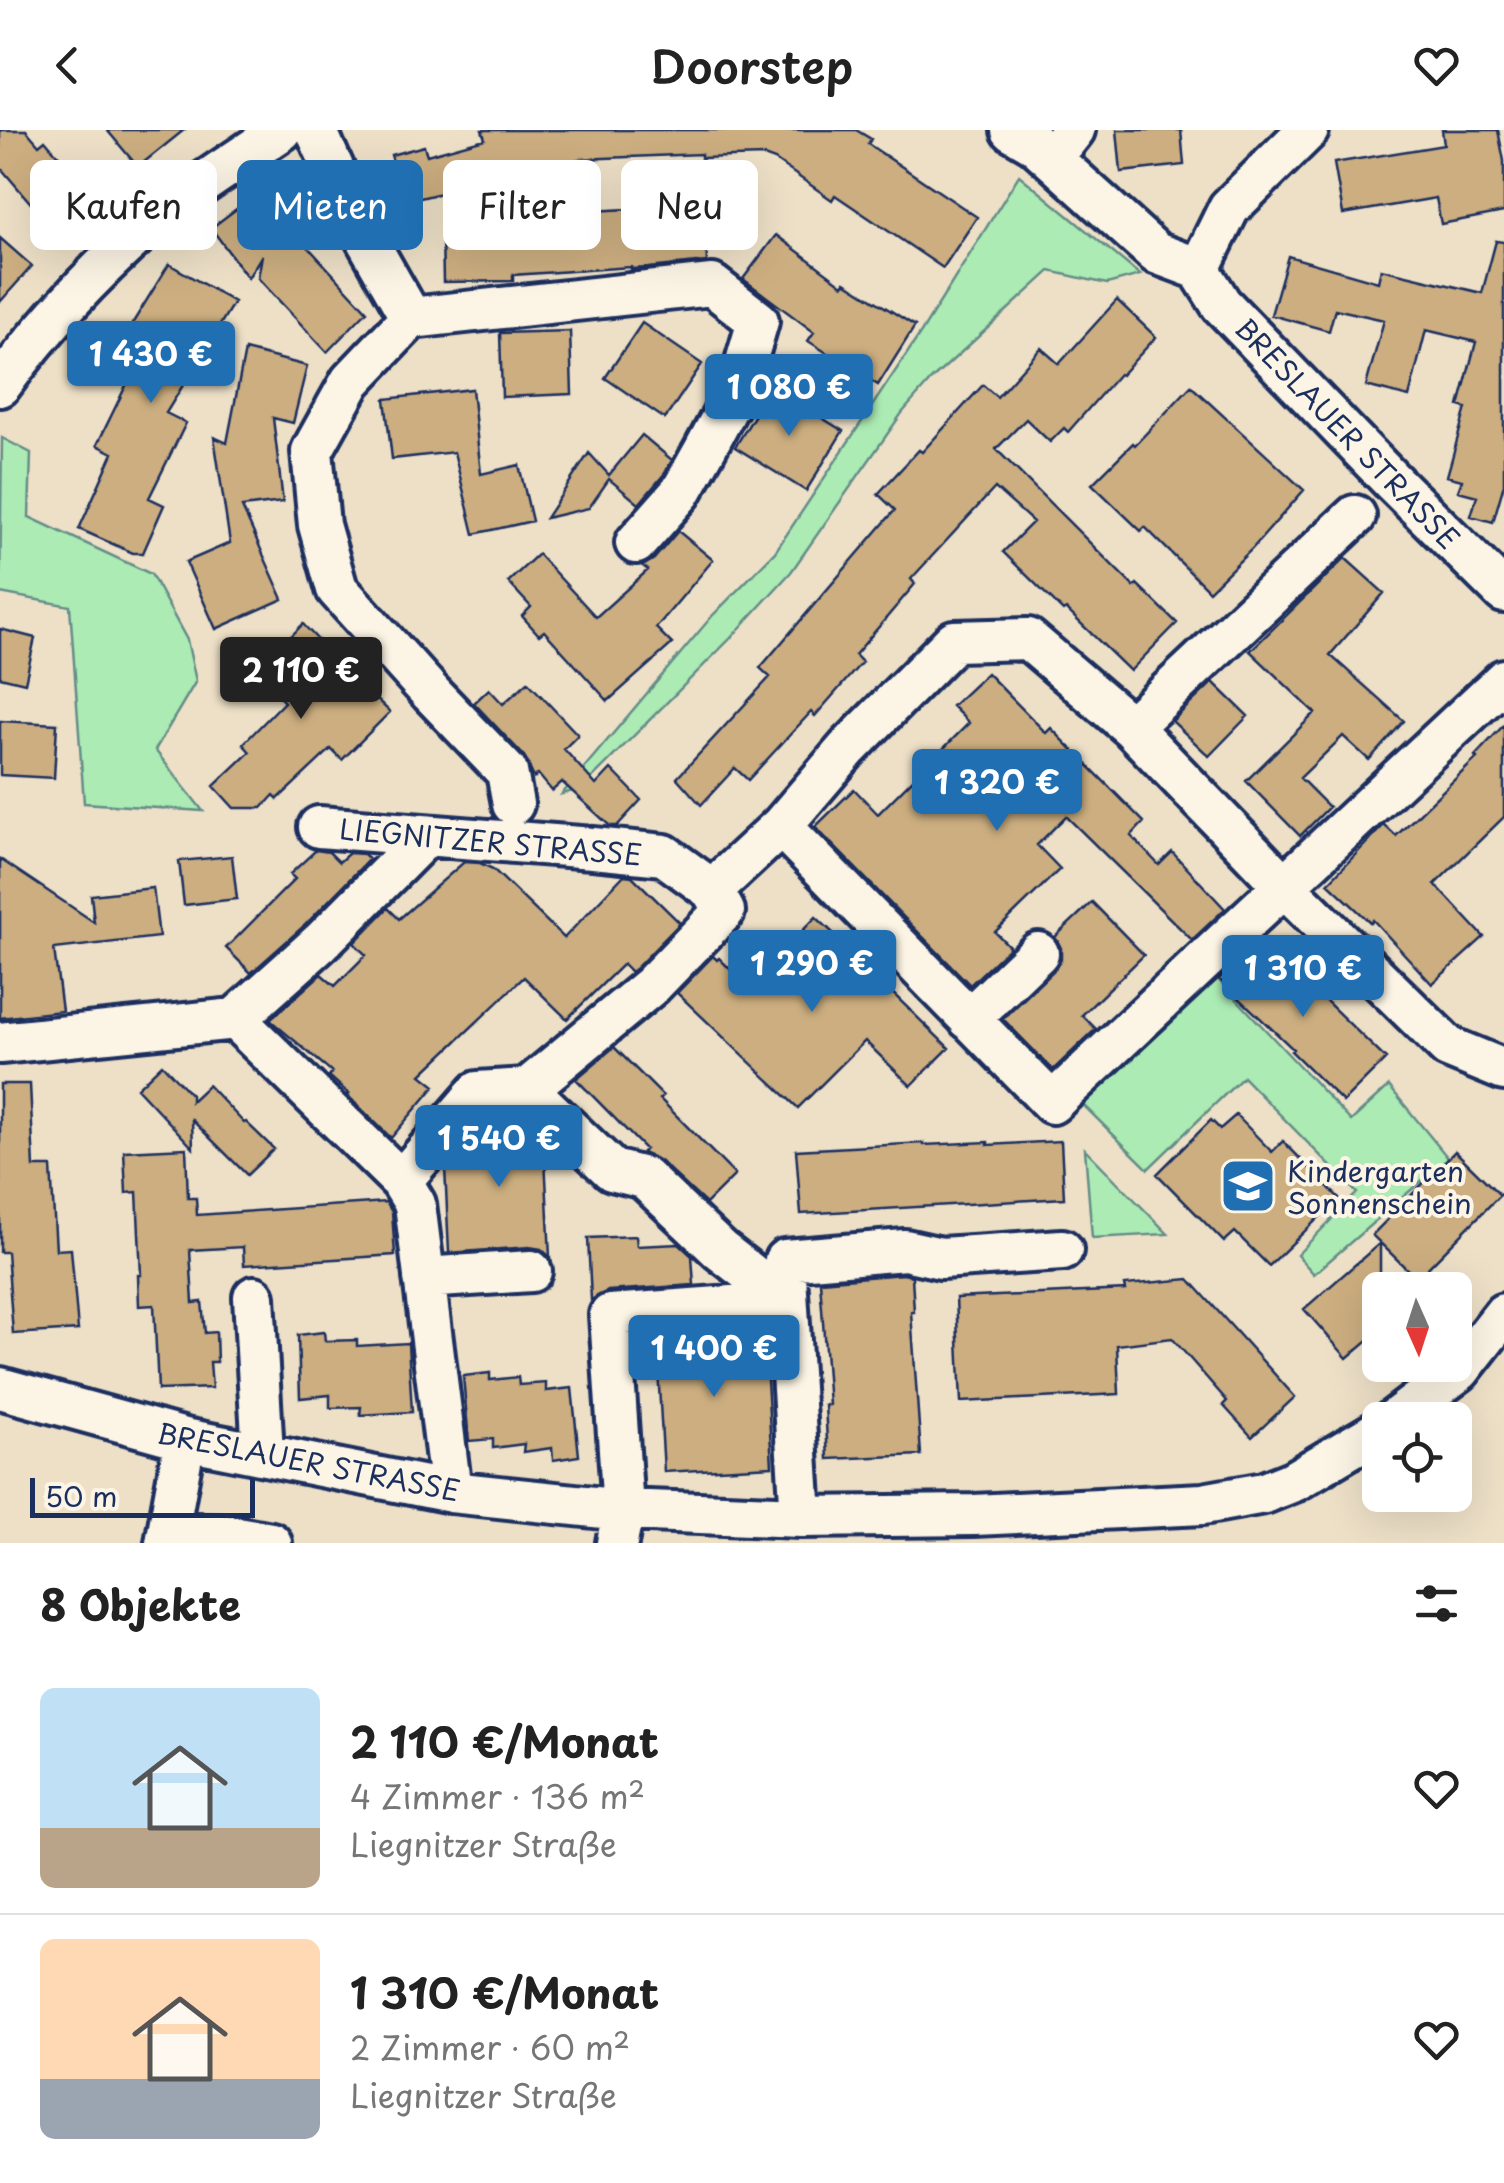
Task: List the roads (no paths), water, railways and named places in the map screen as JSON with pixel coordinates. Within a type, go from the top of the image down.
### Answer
[{"type":"street","points":[[0,386],[75,294],[154,220],[282,130]]},
{"type":"street","points":[[316,130],[361,230],[411,318]]},
{"type":"street","points":[[1012,130],[1034,143],[1063,144],[1156,253],[1199,269],[1229,208],[1308,130]]},
{"type":"street","name":"BRESLAUER STRASSE","points":[[1199,269],[1222,304],[1504,592]]},
{"type":"street","points":[[513,804],[508,772],[430,693],[337,589],[319,524],[312,451],[352,381],[411,318],[712,285],[758,321],[739,386],[681,492],[636,544]]},
{"type":"street","points":[[1131,727],[1356,516]]},
{"type":"street","points":[[401,1181],[478,1092],[527,1090],[652,985],[724,910],[712,890],[781,826],[847,749],[954,641],[1028,638],[1131,727],[1284,886],[1448,1047],[1504,1070]]},
{"type":"street","points":[[781,826],[1052,1103],[1504,680]]},
{"type":"street","name":"LIEGNITZER STRASSE","points":[[318,827],[664,856],[712,890]]},
{"type":"street","points":[[0,1042],[235,1020],[321,942],[426,836]]},
{"type":"street","points":[[969,1019],[1038,953]]},
{"type":"street","points":[[235,1020],[401,1181],[415,1204],[451,1492]]},
{"type":"street","points":[[527,1090],[612,1170],[644,1178],[720,1250],[787,1302]]},
{"type":"street","points":[[801,1517],[784,1260],[905,1250],[940,1258],[1062,1250]]},
{"type":"street","points":[[424,1278],[531,1271]]},
{"type":"street","points":[[254,1297],[263,1454]]},
{"type":"street","points":[[620,1526],[610,1316],[787,1302]]},
{"type":"street","points":[[1418,1402],[1460,1370],[1504,1314]]},
{"type":"street","name":"BRESLAUER STRASSE","points":[[0,1388],[185,1439],[620,1526],[1203,1504],[1264,1494],[1362,1441]]},
{"type":"street","points":[[185,1439],[166,1538],[225,1536],[271,1543]]},
{"type":"place","name":"Kindergarten Sonnenschein","points":[[1248,1186]]}]
